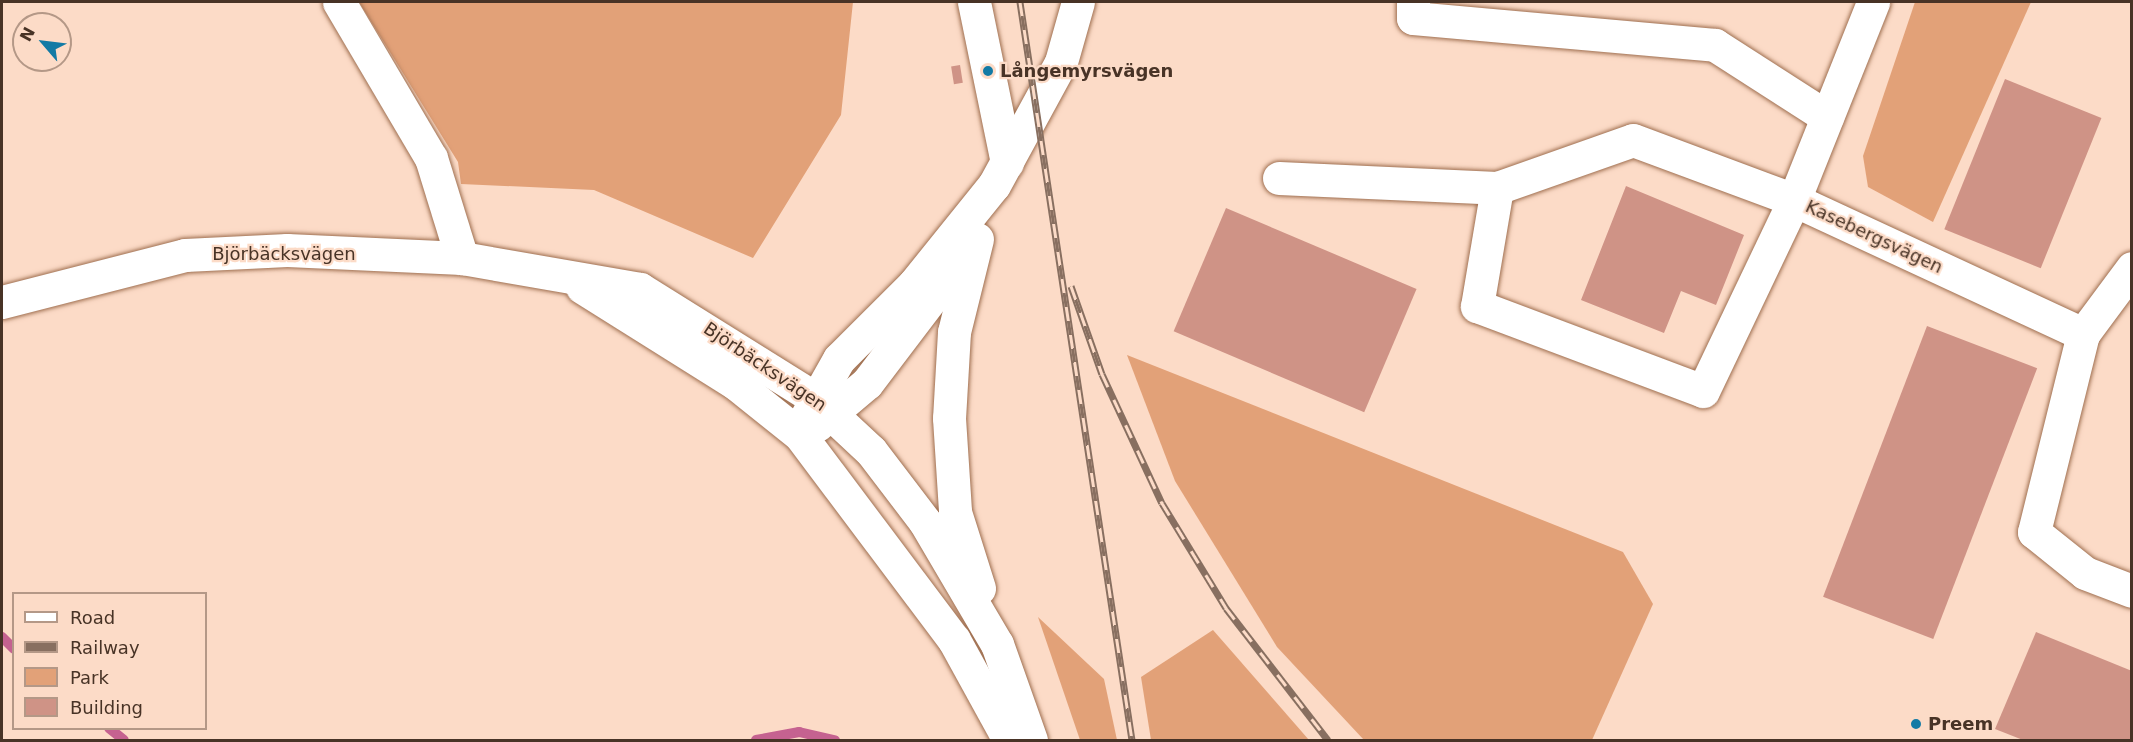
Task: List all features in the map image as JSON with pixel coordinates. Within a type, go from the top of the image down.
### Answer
[{"type":"street","points":[[339,2],[431,158],[462,258]]},
{"type":"street","points":[[800,435],[823,406],[839,359],[914,284],[1000,174],[974,2]]},
{"type":"street","points":[[998,644],[955,512],[949,417],[954,332],[977,239],[1000,174],[1061,62],[1078,2]]},
{"type":"street","points":[[1413,2],[1413,18],[1715,45],[1827,117]]},
{"type":"street","name":"Kasebergsvägen","points":[[1873,2],[1794,200],[2083,334]]},
{"type":"street","points":[[1279,178],[1497,188],[1633,140],[1794,200],[1703,391],[1478,306],[1497,188]]},
{"type":"street","points":[[823,406],[867,383],[977,239]]},
{"type":"street","name":"Björbäcksvägen","points":[[2,302],[185,255],[287,250],[462,258],[570,280],[640,289],[823,406],[871,451],[925,522],[998,644],[1031,741]]},
{"type":"street","points":[[2132,268],[2083,334],[2034,532],[2085,573],[2132,591]]},
{"type":"street","name":"Björbäcksvägen","points":[[570,280],[735,383],[800,435],[954,640],[1009,741]]},
{"type":"green space","points":[[359,2],[853,2],[841,115],[753,258],[594,190],[461,184],[458,162]]},
{"type":"green space","points":[[1915,2],[2031,2],[1933,222],[1868,187],[1863,156]]},
{"type":"green space","points":[[1127,355],[1623,552],[1653,604],[1592,740],[1364,740],[1277,647],[1175,481]]},
{"type":"green space","points":[[1038,617],[1104,679],[1117,740],[1080,740]]},
{"type":"green space","points":[[1213,630],[1309,740],[1151,740],[1141,677]]},
{"type":"building","points":[[960,65],[963,83],[954,84],[951,66]]},
{"type":"building","points":[[2005,79],[2101,118],[2041,268],[1944,229]]},
{"type":"building","points":[[1626,186],[1744,235],[1716,305],[1681,291],[1664,333],[1581,300]]},
{"type":"building","points":[[1226,208],[1417,289],[1364,412],[1174,331]]},
{"type":"building","points":[[1927,326],[2037,368],[1933,639],[1823,597]]},
{"type":"building","points":[[2036,632],[2132,671],[2132,740],[2023,740],[1995,729]]},
{"type":"waterway","points":[[2,637],[12,647]]},
{"type":"waterway","points":[[112,730],[124,740]]},
{"type":"waterway","points":[[756,740],[799,732],[835,740]]},
{"type":"railway","points":[[1020,2],[1132,740]]},
{"type":"railway","points":[[1071,286],[1102,374],[1162,503],[1226,608],[1328,740]]},
{"type":"place","name":"Långemyrsvägen","points":[[988,71]]},
{"type":"place","name":"Preem","points":[[1916,724]]}]
